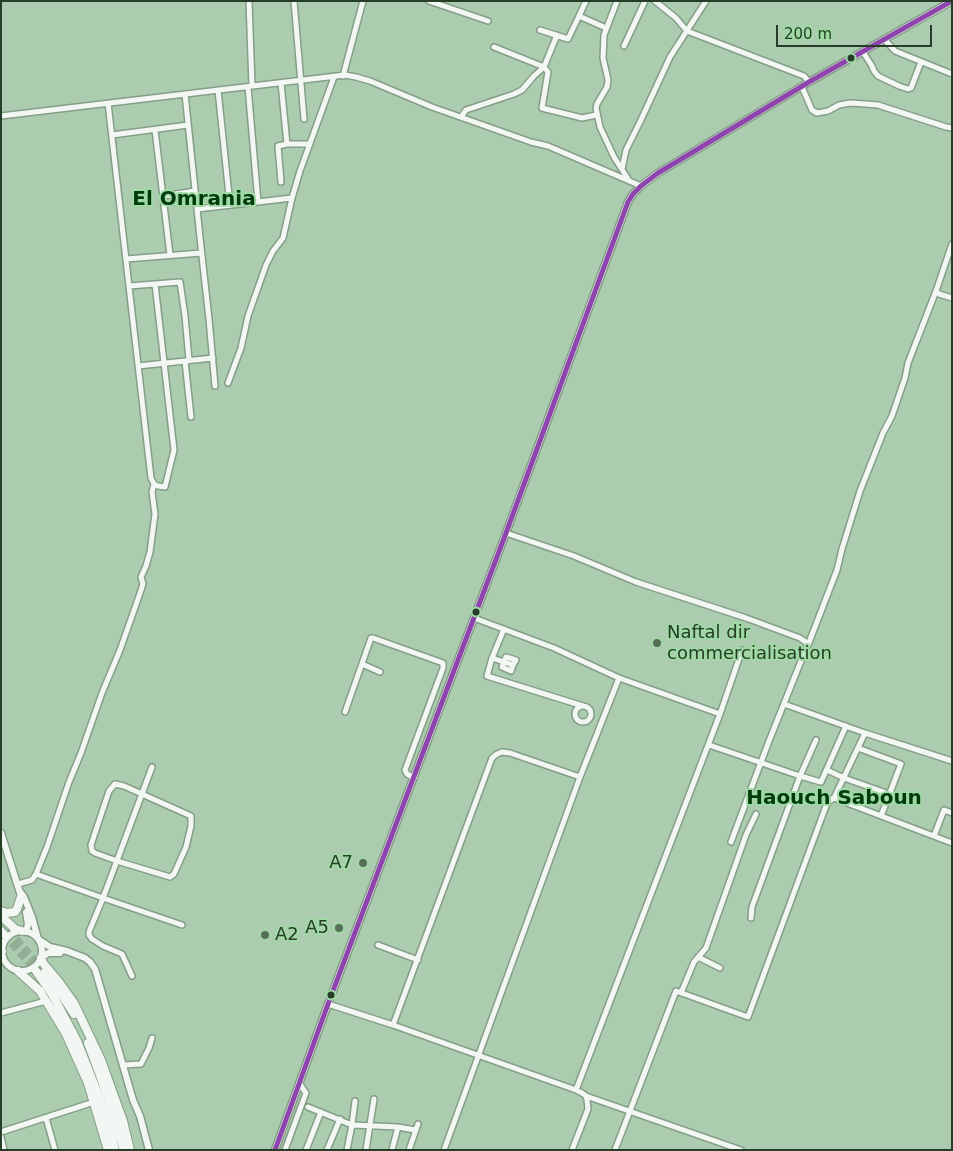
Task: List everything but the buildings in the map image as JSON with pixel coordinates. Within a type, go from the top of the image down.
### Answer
[{"type":"highway","points":[[1,911],[6,913],[15,912],[21,895]]},
{"type":"highway","points":[[1,916],[15,929],[24,932]]},
{"type":"highway","points":[[1,922],[5,932]]},
{"type":"highway","points":[[41,958],[74,1003],[101,1060],[123,1121],[130,1150]]},
{"type":"highway","points":[[115,1150],[98,1094],[77,1041],[39,969],[61,994],[77,1019],[90,1047],[124,1150]]},
{"type":"highway","points":[[18,971],[40,991],[66,1034],[88,1083],[108,1150]]},
{"type":"main road","points":[[275,1150],[628,202],[641,186],[658,173],[810,82],[952,1]]},
{"type":"main road","points":[[1,833],[28,920],[24,932]]},
{"type":"main road","points":[[21,895],[24,897],[32,917],[42,948],[41,958]]},
{"type":"main road","points":[[76,954],[46,954],[32,968],[18,971],[8,966],[2,950],[8,937],[17,932],[24,932],[31,933],[50,947],[67,950],[76,954],[85,958],[90,962],[95,969],[149,1150]]},
{"type":"street","points":[[249,1],[250,87],[258,202]]},
{"type":"street","points":[[294,1],[304,119]]},
{"type":"street","points":[[342,76],[363,1]]},
{"type":"street","points":[[429,1],[488,21]]},
{"type":"street","points":[[540,30],[568,39],[586,1]]},
{"type":"street","points":[[617,1],[604,35],[602,58],[608,80],[607,87],[597,104],[596,115],[614,157],[628,180]]},
{"type":"street","points":[[624,46],[645,1]]},
{"type":"street","points":[[655,1],[676,18],[687,31],[804,76],[810,82]]},
{"type":"street","points":[[622,169],[626,150],[670,57],[706,1]]},
{"type":"street","points":[[579,16],[606,28]]},
{"type":"street","points":[[462,117],[466,110],[522,90],[544,67],[557,36]]},
{"type":"street","points":[[885,40],[895,51],[952,74]]},
{"type":"street","points":[[494,47],[544,67],[548,72],[542,108],[582,118],[596,115]]},
{"type":"street","points":[[863,52],[878,76],[908,90],[911,88],[920,62]]},
{"type":"street","points":[[1,116],[342,76],[356,77],[432,107],[562,151],[580,161],[641,186]]},
{"type":"street","points":[[228,383],[241,348],[248,316],[266,265],[273,251],[283,238],[300,171],[334,77]]},
{"type":"street","points":[[282,83],[287,144]]},
{"type":"street","points":[[802,87],[812,110],[817,113],[850,103],[878,105],[946,128],[952,128]]},
{"type":"street","points":[[218,90],[230,205]]},
{"type":"street","points":[[185,94],[215,386]]},
{"type":"street","points":[[18,884],[32,880],[36,874],[102,693],[120,650],[143,584],[141,577],[150,552],[156,514],[108,103]]},
{"type":"street","points":[[112,135],[188,125]]},
{"type":"street","points":[[155,130],[170,256]]},
{"type":"street","points":[[282,182],[278,146],[310,144]]},
{"type":"street","points":[[163,196],[195,191]]},
{"type":"street","points":[[197,209],[292,198]]},
{"type":"street","points":[[731,842],[837,570],[860,491],[892,416],[904,383],[908,363],[952,244]]},
{"type":"street","points":[[126,259],[201,253]]},
{"type":"street","points":[[129,286],[180,282],[186,316],[191,417]]},
{"type":"street","points":[[154,484],[166,487],[174,450],[155,284]]},
{"type":"street","points":[[936,291],[952,298]]},
{"type":"street","points":[[138,366],[213,358]]},
{"type":"street","points":[[506,532],[574,556],[636,582],[800,638],[806,641],[807,646]]},
{"type":"street","points":[[474,618],[554,648],[619,678],[720,714]]},
{"type":"street","points":[[504,629],[487,676],[583,706]]},
{"type":"street","points":[[345,712],[370,639],[373,638],[443,663],[443,668],[405,770],[414,778]]},
{"type":"street","points":[[576,1090],[720,714],[742,650]]},
{"type":"street","points":[[492,658],[504,662],[502,668],[511,671],[513,665]]},
{"type":"street","points":[[362,664],[380,672]]},
{"type":"street","points":[[444,1150],[580,777],[619,678]]},
{"type":"street","points":[[784,704],[952,761]]},
{"type":"street","points":[[708,745],[821,782],[846,726]]},
{"type":"street","points":[[615,1150],[676,991],[748,1017],[826,806],[834,798],[865,733]]},
{"type":"street","points":[[751,918],[752,907],[800,776],[816,740]]},
{"type":"street","points":[[858,748],[901,764],[880,816]]},
{"type":"street","points":[[392,1025],[418,960],[492,758],[502,752],[510,753],[580,777]]},
{"type":"street","points":[[132,976],[122,954],[92,939],[89,932],[152,767]]},
{"type":"street","points":[[827,770],[889,794]]},
{"type":"street","points":[[114,784],[142,794],[191,816],[191,826],[186,847],[174,874],[170,876],[116,861],[95,853],[92,851],[91,845],[109,791],[114,784]]},
{"type":"street","points":[[834,798],[952,843]]},
{"type":"street","points":[[934,836],[944,810],[952,813]]},
{"type":"street","points":[[682,993],[694,962],[706,948],[746,835],[756,814]]},
{"type":"street","points":[[36,874],[182,925]]},
{"type":"street","points":[[378,945],[418,960]]},
{"type":"street","points":[[698,957],[720,968]]},
{"type":"street","points":[[1,1014],[46,1001]]},
{"type":"street","points":[[328,1004],[478,1055],[576,1090],[586,1096],[741,1150]]},
{"type":"street","points":[[123,1065],[141,1064],[152,1038]]},
{"type":"street","points":[[284,1150],[296,1119],[304,1106],[306,1093],[299,1083]]},
{"type":"street","points":[[572,1150],[588,1109],[586,1096]]},
{"type":"street","points":[[366,1150],[374,1099]]},
{"type":"street","points":[[347,1150],[355,1101]]},
{"type":"street","points":[[1,1132],[94,1102]]},
{"type":"street","points":[[292,1103],[321,1112],[352,1125],[398,1127],[415,1130]]},
{"type":"street","points":[[306,1150],[321,1112]]},
{"type":"street","points":[[287,1116],[296,1119]]},
{"type":"street","points":[[46,1118],[55,1150]]},
{"type":"street","points":[[327,1150],[340,1120]]},
{"type":"street","points":[[409,1150],[418,1124]]},
{"type":"street","points":[[392,1150],[398,1127]]},
{"type":"street","points":[[1,1138],[4,1150]]},
{"type":"tunnel","points":[[8,930],[41,968]]},
{"type":"tunnel","points":[[4,934],[36,971]]},
{"type":"transit line","points":[[275,1150],[628,202],[641,186],[658,173],[809,82],[952,1]]},
{"type":"place","name":"Naftal dir commercialisation","points":[[657,643]]},
{"type":"place","name":"A7","points":[[363,863]]},
{"type":"place","name":"A5","points":[[339,928]]},
{"type":"place","name":"A2","points":[[265,935]]},
{"type":"district","name":"El Omrania","points":[[194,200]]},
{"type":"district","name":"Haouch Saboun","points":[[834,799]]}]
